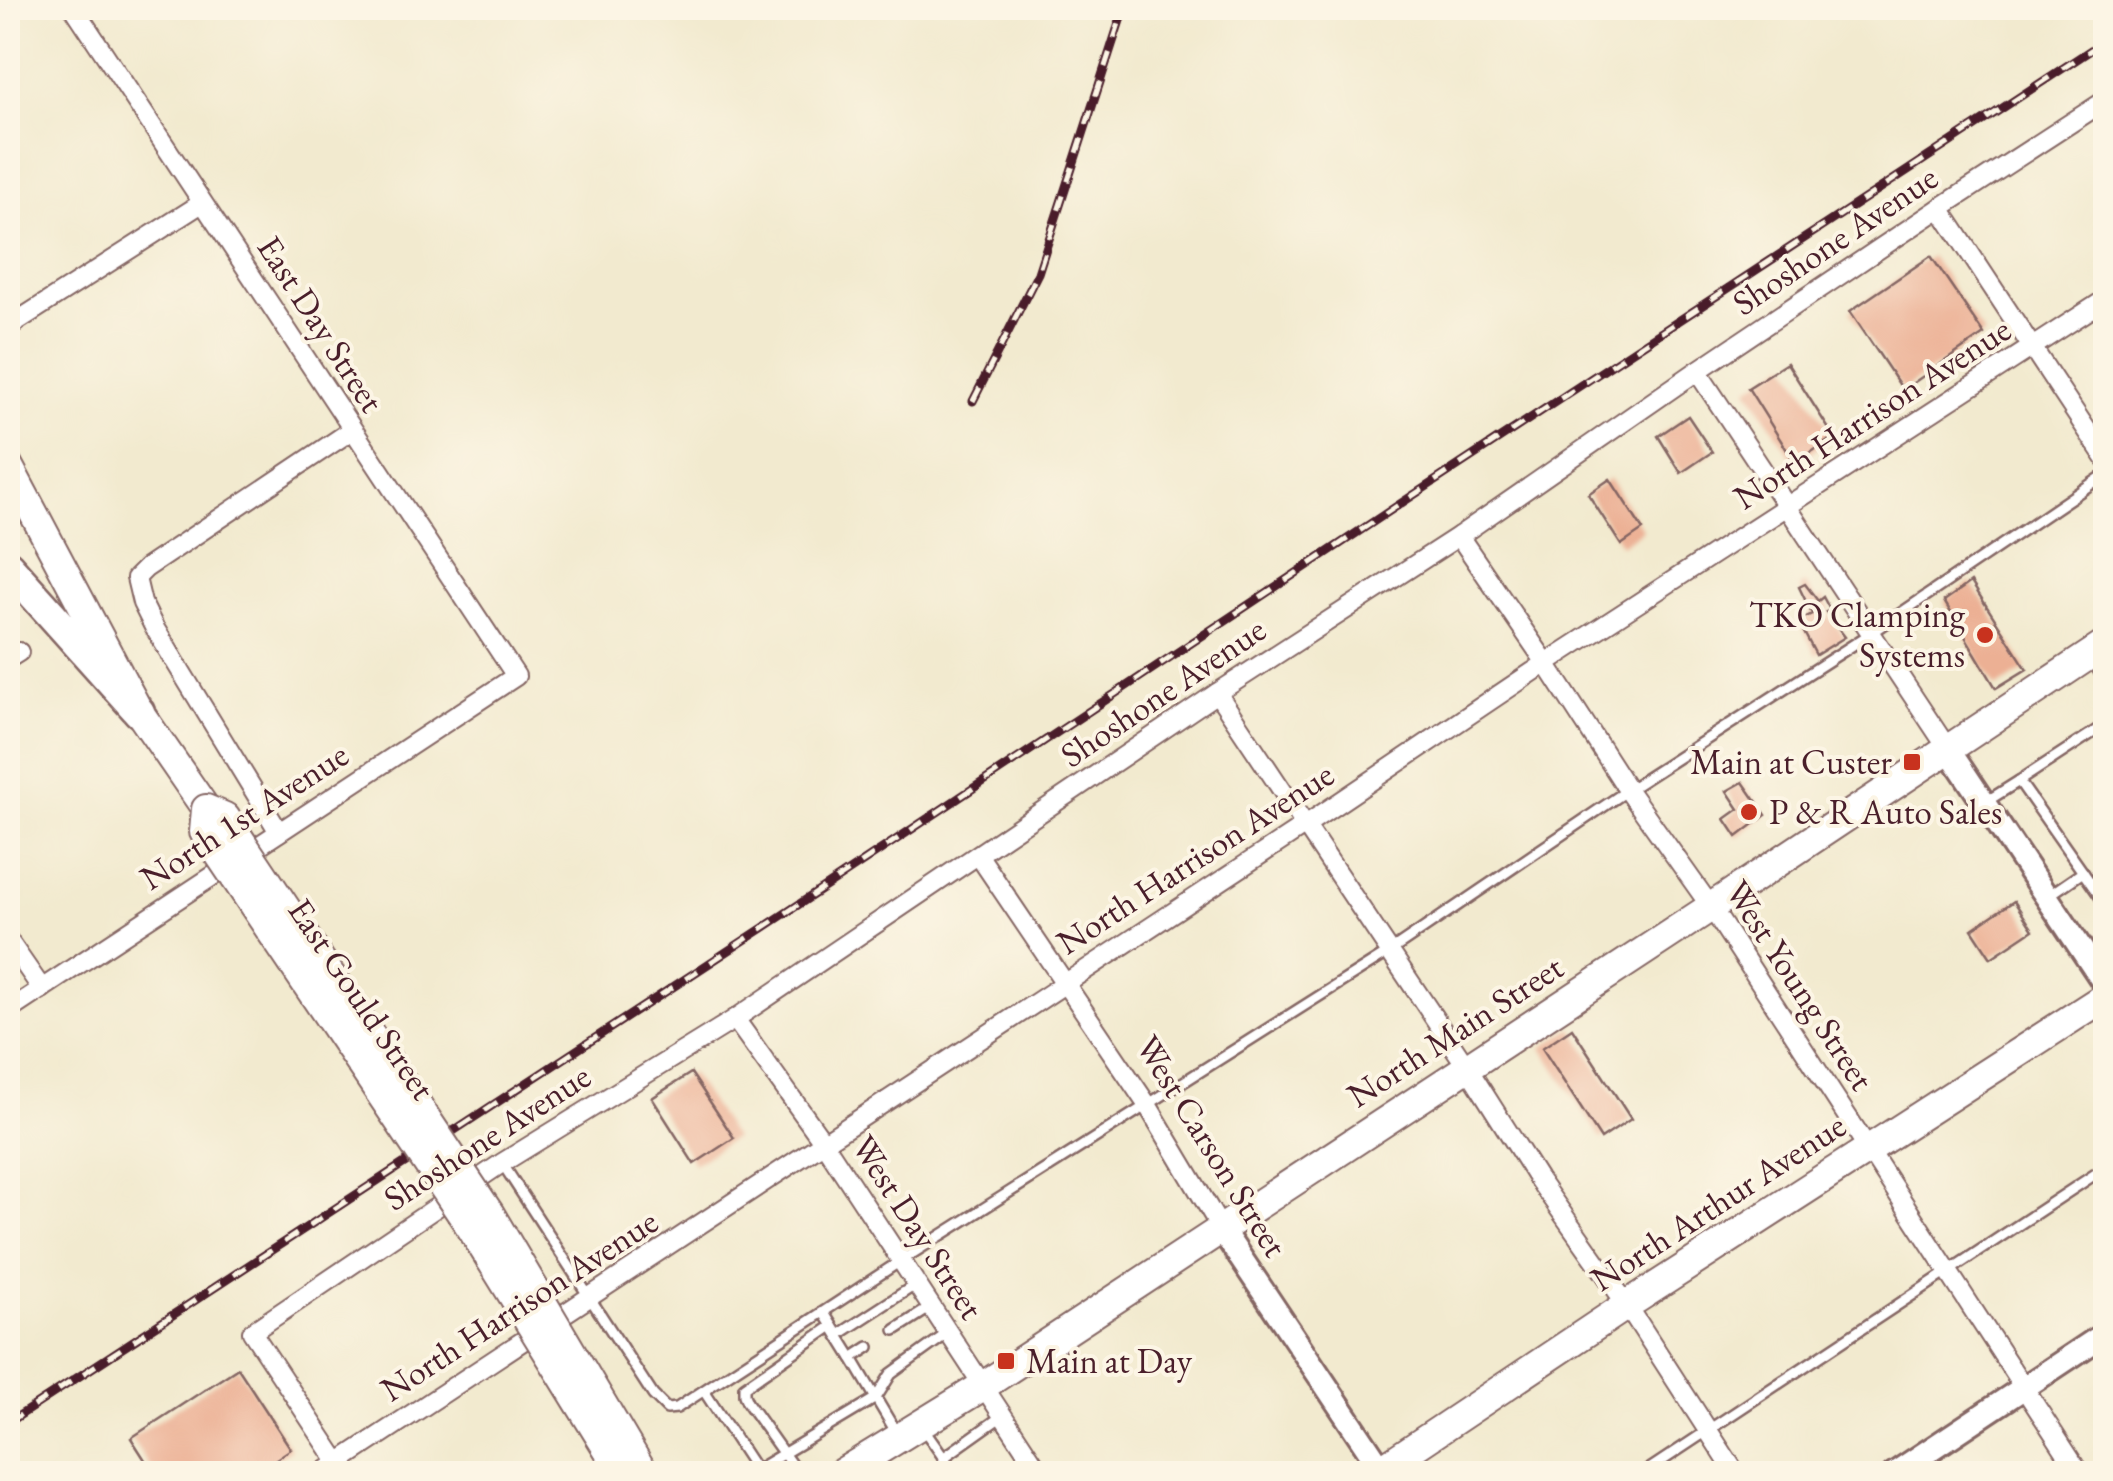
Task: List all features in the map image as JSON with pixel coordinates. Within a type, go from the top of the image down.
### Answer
[{"type":"main road","name":"East Gould Street","points":[[8,465],[139,712],[206,809],[224,817],[480,1221]]},
{"type":"main road","points":[[8,566],[139,712]]},
{"type":"main road","name":"North Main Street","points":[[840,1474],[881,1463],[910,1431],[1468,1068],[2097,649]]},
{"type":"main road","name":"North Arthur Avenue","points":[[1381,1472],[1868,1148],[2106,996]]},
{"type":"main road","points":[[480,1221],[623,1474]]},
{"type":"main road","points":[[480,1221],[644,1474]]},
{"type":"street","name":"East Day Street","points":[[74,8],[516,676]]},
{"type":"street","name":"Shoshone Avenue","points":[[343,1467],[252,1332],[502,1163],[735,1019],[2106,100]]},
{"type":"street","points":[[8,326],[202,203]]},
{"type":"street","points":[[1940,208],[2106,459]]},
{"type":"street","name":"North Harrison Avenue","points":[[321,1474],[343,1467],[1546,663],[2106,299]]},
{"type":"street","points":[[1698,371],[2106,986]]},
{"type":"street","points":[[279,832],[154,627],[136,578],[352,430]]},
{"type":"street","name":"West Young Street","points":[[1459,536],[1711,907],[2080,1474]]},
{"type":"street","name":"North 1st Avenue","points":[[8,1011],[516,676]]},
{"type":"street","points":[[1217,693],[1538,1179],[1628,1306],[1736,1474]]},
{"type":"street","name":"West Carson Street","points":[[979,856],[1148,1106],[1222,1230],[1381,1472]]},
{"type":"street","points":[[8,940],[42,989]]},
{"type":"street","name":"West Day Street","points":[[735,1019],[824,1143],[1041,1474]]},
{"type":"street","points":[[1894,1474],[2106,1333]]},
{"type":"lane","points":[[502,1163],[653,1395],[667,1409],[677,1408],[902,1260],[1388,952],[2106,474]]},
{"type":"lane","points":[[2097,649],[2106,682]]},
{"type":"lane","points":[[1984,803],[2106,724]]},
{"type":"lane","points":[[2019,781],[2106,905]]},
{"type":"lane","points":[[2047,897],[2083,872]]},
{"type":"lane","points":[[1642,1474],[2106,1167]]},
{"type":"lane","points":[[798,1474],[748,1402],[744,1387],[916,1284]]},
{"type":"lane","points":[[895,1330],[931,1307]]},
{"type":"lane","points":[[824,1313],[876,1398],[943,1458],[954,1474]]},
{"type":"lane","points":[[704,1391],[756,1470],[876,1398],[890,1374],[948,1333]]},
{"type":"lane","points":[[852,1358],[869,1347]]},
{"type":"lane","points":[[943,1458],[1003,1416]]},
{"type":"building","points":[[1931,256],[1984,334],[1903,390],[1850,311]]},
{"type":"building","points":[[1787,363],[1834,437],[1795,463],[1748,388]]},
{"type":"building","points":[[1688,416],[1712,452],[1681,473],[1658,436]]},
{"type":"building","points":[[1610,479],[1643,530],[1621,545],[1588,494]]},
{"type":"building","name":"TKO Clamping Systems","points":[[1971,582],[2027,669],[1996,688],[1944,601]]},
{"type":"building","points":[[1805,584],[1818,601],[1823,597],[1830,610],[1826,612],[1845,637],[1816,655],[1798,621],[1812,614],[1799,587]]},
{"type":"building","name":"P & R Auto Sales","points":[[1743,782],[1766,815],[1737,837],[1725,819],[1739,809],[1727,791]]},
{"type":"building","points":[[2014,901],[2033,930],[1991,958],[1972,929]]},
{"type":"building","points":[[1572,1028],[1631,1119],[1601,1139],[1542,1048]]},
{"type":"building","points":[[691,1073],[734,1138],[694,1164],[652,1098]]},
{"type":"building","points":[[238,1368],[291,1449],[254,1474],[154,1474],[131,1438]]},
{"type":"railway","points":[[973,401],[1038,273],[1124,8]]},
{"type":"railway","points":[[8,1423],[2106,40]]},
{"type":"place","name":"TKO Clamping Systems","points":[[1985,635]]},
{"type":"place","name":"Main at Custer","points":[[1912,762]]},
{"type":"place","name":"P & R Auto Sales","points":[[1749,812]]},
{"type":"place","name":"Main at Day","points":[[1006,1361]]}]
